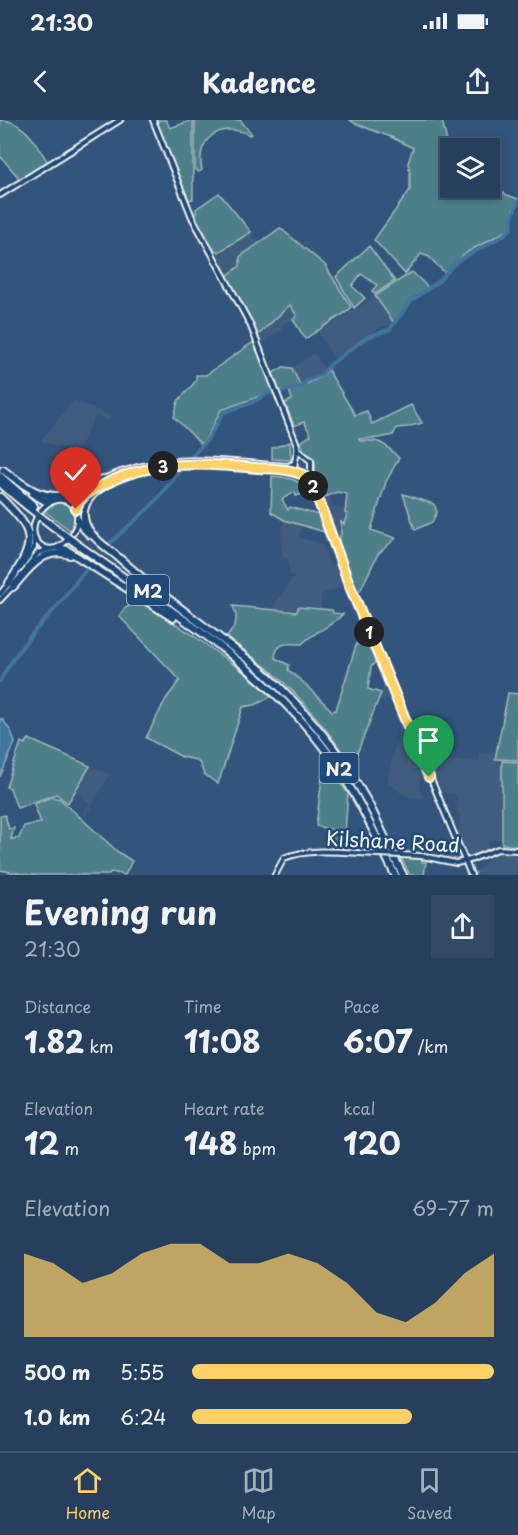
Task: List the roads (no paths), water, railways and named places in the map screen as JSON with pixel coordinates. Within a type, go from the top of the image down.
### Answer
[{"type":"highway","points":[[1,471],[35,492],[48,496],[68,495],[103,479]]},
{"type":"highway","points":[[1,471],[41,499],[51,501]]},
{"type":"highway","name":"M2","points":[[1,471],[36,508],[245,660],[295,704]]},
{"type":"highway","points":[[114,480],[97,489],[89,497],[85,506],[85,522],[94,536],[130,568]]},
{"type":"highway","name":"M2","points":[[0,483],[24,504],[218,646],[259,679]]},
{"type":"highway","points":[[0,496],[25,519],[33,534]]},
{"type":"highway","points":[[0,496],[22,519],[29,538],[25,558],[12,584]]},
{"type":"highway","points":[[78,520],[85,531],[187,614],[252,663],[295,704]]},
{"type":"highway","points":[[59,548],[67,550],[204,638],[259,679]]},
{"type":"highway","points":[[12,584],[34,562],[51,554],[69,554],[89,564]]},
{"type":"highway","name":"N2","points":[[259,679],[300,718],[333,759],[366,813],[395,875]]},
{"type":"highway","name":"N2","points":[[295,704],[318,729],[348,770],[366,800],[403,875]]},
{"type":"main road","points":[[0,195],[120,120]]},
{"type":"main road","points":[[153,120],[192,217],[243,308],[298,450],[311,461],[311,480],[349,584],[471,875]]},
{"type":"main road","points":[[298,450],[295,462],[295,471],[298,474]]},
{"type":"main road","points":[[41,510],[51,501],[73,497],[103,479],[147,464],[184,459],[288,466],[304,457]]},
{"type":"main road","points":[[72,533],[78,520],[76,509],[79,501],[85,495],[114,480],[154,467],[190,463],[283,470],[303,475],[311,480]]},
{"type":"main road","points":[[303,475],[311,470]]},
{"type":"main road","points":[[63,500],[76,509]]},
{"type":"main road","points":[[0,594],[12,584],[31,555],[35,543],[33,523],[36,517]]},
{"type":"main road","points":[[33,534],[40,546],[50,549]]},
{"type":"main road","points":[[0,600],[38,553],[59,548],[68,540]]},
{"type":"main road","name":"Kilshane Road","points":[[275,875],[284,858],[315,852],[422,856],[449,862],[465,861],[498,849],[518,850]]},
{"type":"waterway","points":[[280,392],[301,387],[307,381],[321,375],[331,364],[367,337],[389,330],[412,300],[439,281],[456,262],[511,229],[512,217],[518,201]]},
{"type":"waterway","points":[[193,455],[208,439],[224,412],[251,403],[268,393],[273,393]]},
{"type":"waterway","points":[[109,544],[153,504],[179,472]]},
{"type":"waterway","points":[[0,681],[23,645],[87,569]]}]
